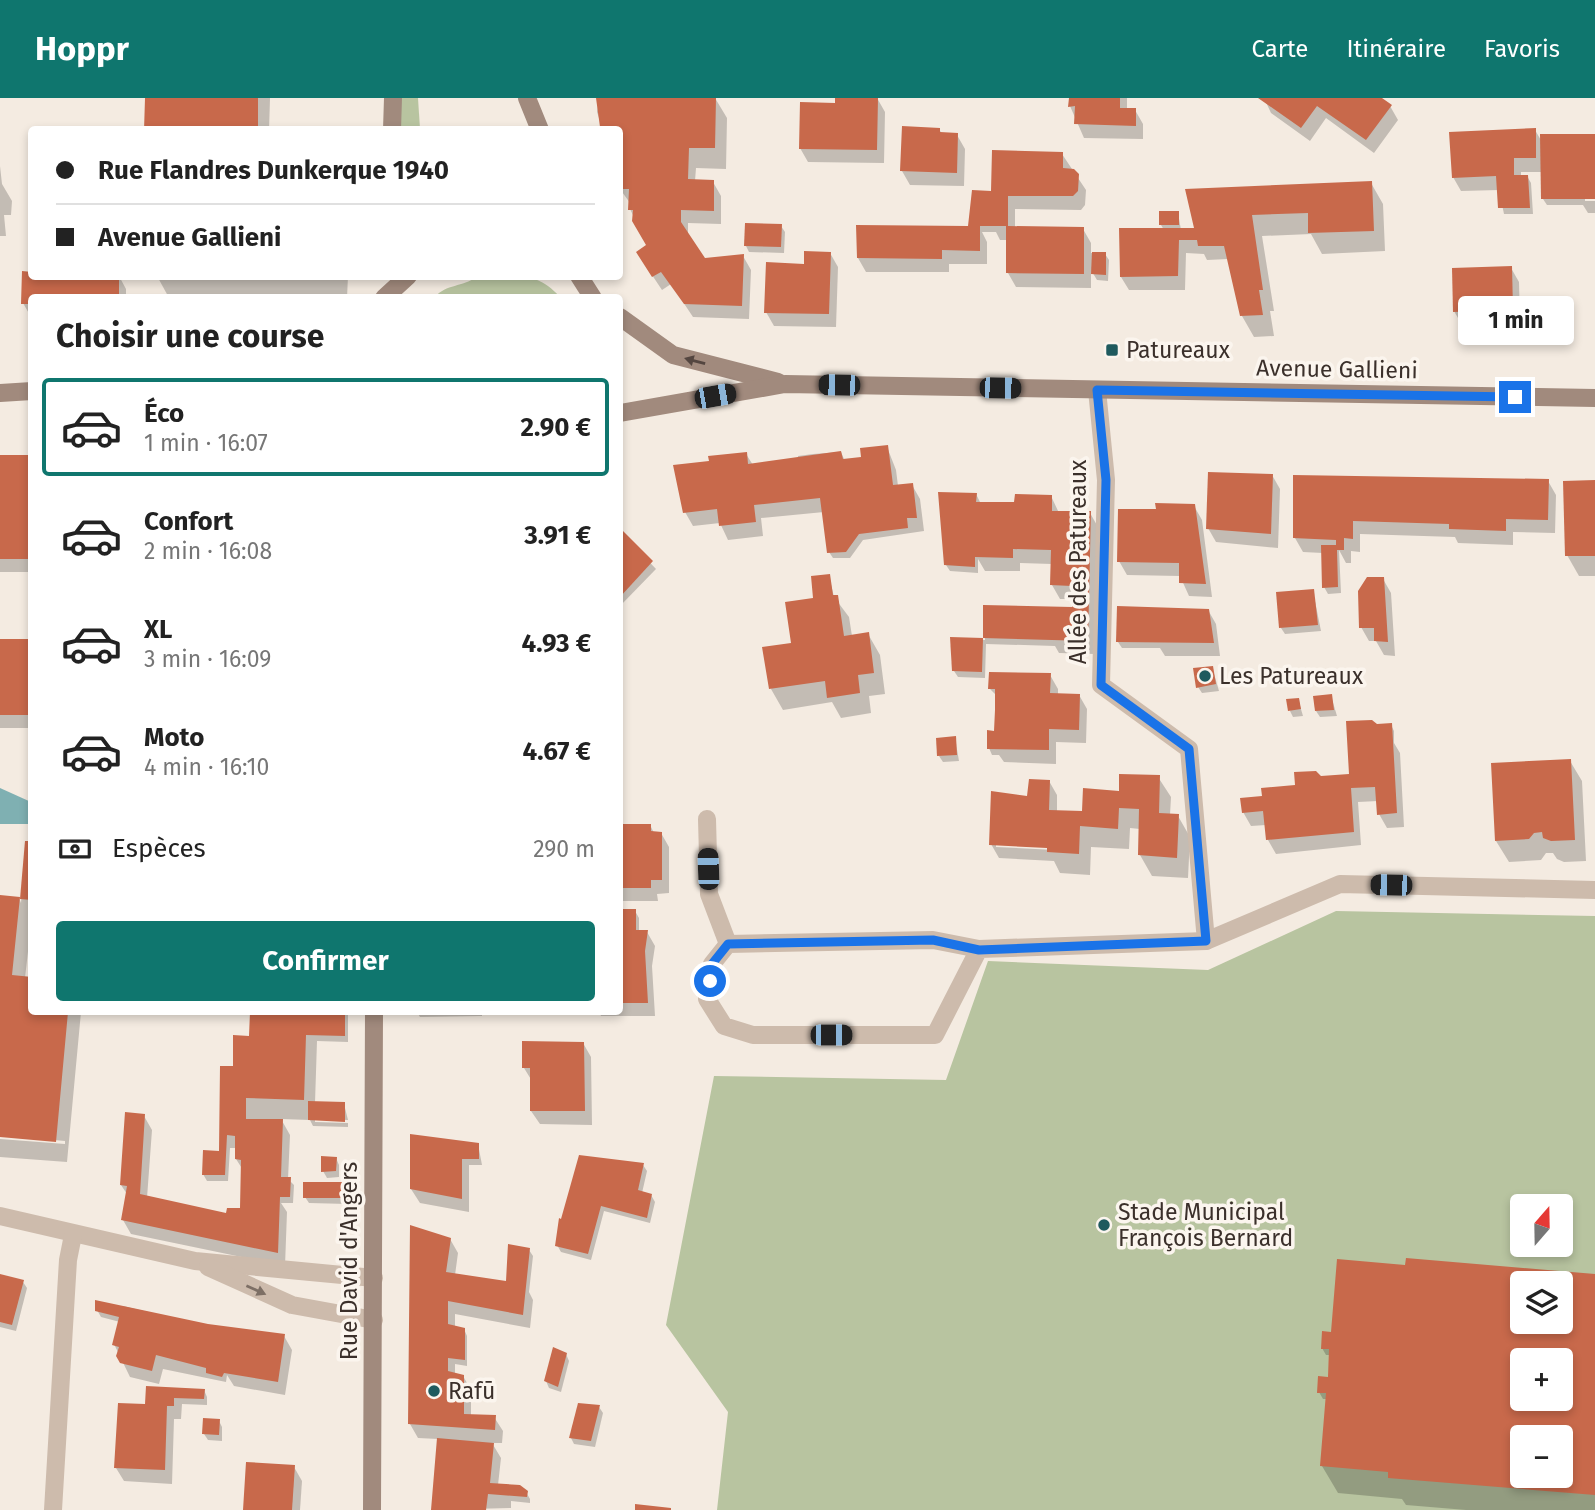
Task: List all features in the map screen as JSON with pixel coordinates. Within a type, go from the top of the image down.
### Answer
[{"type":"main road","points":[[392,126],[393,98]]},
{"type":"main road","points":[[527,98],[538,126]]},
{"type":"main road","points":[[387,294],[403,280]]},
{"type":"main road","name":"Avenue Gallieni","points":[[623,319],[673,355],[785,384]]},
{"type":"main road","name":"Avenue Gallieni","points":[[623,412],[785,384],[1595,398]]},
{"type":"main road","points":[[0,393],[28,391]]},
{"type":"main road","name":"Rue David d'Angers","points":[[372,1510],[373,1015]]},
{"type":"street","name":"Allée des Patureaux","points":[[1097,390],[1106,480],[1101,685],[1189,749],[1206,941]]},
{"type":"street","points":[[706,819],[709,894],[728,944]]},
{"type":"street","points":[[728,944],[933,940],[979,950],[1206,941],[1340,884],[1595,890]]},
{"type":"street","points":[[728,944],[712,964],[707,999],[724,1026],[753,1035],[936,1035],[979,950]]},
{"type":"street","points":[[0,1216],[195,1261],[374,1278]]},
{"type":"street","points":[[53,1510],[68,1260],[73,1235]]},
{"type":"street","points":[[195,1261],[292,1306],[374,1320]]},
{"type":"green space","points":[[400,98],[418,98],[420,126],[400,126]]},
{"type":"green space","points":[[471,280],[536,280],[557,294],[438,294]]},
{"type":"green space","name":"Stade Municipal François Bernard","points":[[1336,911],[1595,916],[1595,1510],[717,1510],[728,1412],[666,1325],[714,1076],[946,1080],[988,961],[1208,970]]},
{"type":"water","points":[[0,788],[28,801],[28,824],[0,824]]},
{"type":"building","points":[[145,98],[258,98],[258,126],[144,126]]},
{"type":"building","points":[[596,98],[716,98],[715,148],[689,148],[688,179],[714,180],[714,211],[681,210],[681,222],[705,258],[744,254],[742,306],[684,304],[661,272],[652,277],[636,252],[646,245],[632,221],[633,210],[628,210],[629,189],[623,189],[623,126],[600,126]]},
{"type":"building","points":[[835,98],[878,98],[877,150],[799,149],[800,102],[835,103]]},
{"type":"building","points":[[1069,98],[1120,98],[1120,108],[1136,108],[1136,126],[1074,124],[1075,106],[1068,107]]},
{"type":"building","points":[[1258,98],[1382,98],[1392,105],[1366,140],[1317,106],[1301,128]]},
{"type":"building","points":[[902,126],[940,128],[940,132],[958,133],[957,173],[900,171]]},
{"type":"building","points":[[1536,128],[1536,158],[1514,158],[1514,175],[1528,175],[1530,208],[1498,208],[1496,176],[1452,178],[1449,132]]},
{"type":"building","points":[[1540,134],[1595,134],[1595,199],[1541,199]]},
{"type":"building","points":[[992,150],[1063,152],[1063,168],[1074,169],[1079,174],[1078,191],[1073,196],[1008,196],[1008,226],[1084,227],[1084,274],[1006,273],[1006,226],[980,226],[980,251],[942,250],[942,259],[857,258],[856,225],[968,226],[972,190],[991,191]]},
{"type":"building","points":[[1372,181],[1374,231],[1308,233],[1308,213],[1252,215],[1263,290],[1259,290],[1263,315],[1240,316],[1224,246],[1198,246],[1197,240],[1179,240],[1178,276],[1120,277],[1119,228],[1194,228],[1185,189]]},
{"type":"building","points":[[1159,211],[1179,211],[1179,225],[1159,225]]},
{"type":"building","points":[[745,223],[782,224],[781,247],[744,246]]},
{"type":"building","points":[[804,251],[831,252],[829,314],[764,313],[766,262],[804,264]]},
{"type":"building","points":[[1092,252],[1106,252],[1106,275],[1091,274]]},
{"type":"building","points":[[1512,266],[1513,310],[1453,312],[1452,268]]},
{"type":"building","points":[[22,271],[28,272],[28,280],[119,280],[119,294],[28,294],[28,304],[21,304]]},
{"type":"building","points":[[888,445],[893,485],[913,483],[917,518],[907,518],[908,528],[859,534],[846,552],[827,553],[820,498],[754,505],[756,522],[719,526],[717,509],[683,513],[673,465],[709,461],[708,456],[747,452],[748,464],[841,451],[843,459],[861,457],[860,448]]},
{"type":"building","points":[[0,455],[28,455],[28,559],[0,559]]},
{"type":"building","points":[[1208,472],[1273,474],[1271,534],[1206,529]]},
{"type":"building","points":[[1293,475],[1549,479],[1548,520],[1506,519],[1506,531],[1449,529],[1449,524],[1353,521],[1353,539],[1344,538],[1344,550],[1337,550],[1338,587],[1322,588],[1321,545],[1336,545],[1336,540],[1293,538]]},
{"type":"building","points":[[1595,480],[1595,556],[1565,556],[1563,481]]},
{"type":"building","points":[[938,492],[977,493],[976,502],[1014,502],[1015,494],[1052,495],[1052,511],[1091,511],[1088,641],[983,638],[983,605],[1072,607],[1072,586],[1050,585],[1051,550],[1013,549],[1013,558],[975,557],[975,567],[944,565]]},
{"type":"building","points":[[1155,503],[1195,504],[1206,584],[1179,583],[1179,563],[1117,562],[1118,509],[1156,509]]},
{"type":"building","points":[[623,531],[653,561],[623,594]]},
{"type":"building","points":[[830,574],[833,595],[838,595],[844,636],[869,632],[874,673],[858,675],[860,693],[827,698],[825,681],[769,689],[762,647],[791,643],[785,602],[813,598],[811,576]]},
{"type":"building","points":[[1367,577],[1384,577],[1388,642],[1374,641],[1374,628],[1359,628],[1358,591]]},
{"type":"building","points":[[1314,589],[1318,625],[1279,628],[1276,592]]},
{"type":"building","points":[[1117,606],[1209,609],[1214,643],[1116,642]]},
{"type":"building","points":[[950,637],[983,638],[982,672],[952,671]]},
{"type":"building","points":[[0,639],[28,639],[28,715],[0,715]]},
{"type":"building","name":"Les Patureaux","points":[[1213,666],[1216,684],[1196,688],[1193,668]]},
{"type":"building","points":[[989,672],[1051,673],[1050,693],[1080,694],[1079,730],[1049,729],[1049,750],[987,749],[987,730],[994,731],[995,710],[995,689],[988,689]]},
{"type":"building","points":[[1332,694],[1334,710],[1315,711],[1313,696]]},
{"type":"building","points":[[1299,698],[1301,709],[1288,711],[1286,699]]},
{"type":"building","points":[[1372,720],[1377,724],[1392,723],[1397,813],[1377,815],[1375,787],[1351,788],[1354,832],[1266,840],[1263,811],[1242,813],[1240,798],[1262,796],[1261,788],[1295,785],[1294,772],[1316,771],[1321,776],[1349,774],[1346,721]]},
{"type":"building","points":[[956,736],[957,755],[937,756],[936,738]]},
{"type":"building","points":[[1571,759],[1575,840],[1551,841],[1543,838],[1542,832],[1534,833],[1529,839],[1495,841],[1491,763]]},
{"type":"building","points":[[1119,774],[1160,775],[1159,813],[1179,814],[1177,858],[1138,855],[1139,809],[1119,808],[1118,829],[1080,826],[1079,854],[1047,852],[1047,848],[989,845],[991,791],[1027,796],[1029,779],[1050,780],[1049,810],[1082,811],[1083,788],[1119,791]]},
{"type":"building","points":[[623,824],[651,824],[651,831],[662,832],[662,880],[651,880],[651,888],[623,888]]},
{"type":"building","points":[[25,841],[28,841],[28,900],[20,899]]},
{"type":"building","points":[[0,895],[20,897],[12,975],[28,977],[28,1015],[68,1015],[56,1142],[0,1137]]},
{"type":"building","points":[[623,909],[636,909],[636,930],[648,930],[645,951],[648,1003],[623,1003]]},
{"type":"building","points":[[250,1015],[345,1015],[345,1036],[306,1035],[304,1100],[246,1098],[246,1119],[283,1119],[281,1177],[291,1177],[290,1197],[280,1197],[278,1253],[121,1220],[127,1186],[120,1185],[125,1112],[145,1114],[140,1194],[226,1213],[227,1208],[240,1208],[241,1160],[235,1159],[235,1136],[227,1135],[225,1175],[202,1175],[203,1150],[219,1151],[220,1066],[233,1066],[233,1035],[249,1036]]},
{"type":"building","points":[[522,1041],[584,1042],[585,1111],[530,1111],[530,1068],[522,1068]]},
{"type":"building","points":[[308,1101],[345,1102],[345,1122],[308,1120]]},
{"type":"building","points":[[410,1134],[479,1143],[479,1159],[462,1159],[462,1199],[410,1189]]},
{"type":"building","points":[[579,1155],[644,1163],[638,1190],[652,1194],[647,1218],[601,1206],[588,1254],[555,1246],[559,1218],[561,1219]]},
{"type":"building","points":[[321,1156],[337,1157],[336,1171],[321,1172]]},
{"type":"building","points":[[303,1182],[345,1182],[345,1198],[303,1198]]},
{"type":"building","points":[[410,1225],[451,1238],[446,1272],[506,1281],[508,1244],[530,1248],[523,1315],[448,1301],[448,1324],[465,1328],[465,1360],[448,1358],[448,1371],[464,1375],[464,1414],[496,1415],[495,1430],[408,1424]]},
{"type":"building","points":[[1406,1258],[1560,1271],[1510,1271],[1510,1334],[1573,1334],[1573,1272],[1595,1274],[1595,1495],[1388,1478],[1388,1472],[1320,1466],[1326,1393],[1317,1393],[1318,1376],[1328,1377],[1329,1349],[1321,1349],[1322,1331],[1331,1332],[1337,1259],[1405,1265]]},
{"type":"building","points":[[0,1274],[24,1280],[12,1325],[0,1322]]},
{"type":"building","points":[[95,1300],[208,1324],[285,1334],[278,1382],[224,1373],[222,1377],[206,1373],[206,1368],[156,1355],[152,1371],[120,1363],[116,1356],[119,1347],[112,1345],[119,1317],[95,1311]]},
{"type":"building","points":[[553,1347],[567,1353],[558,1387],[544,1381]]},
{"type":"building","points":[[146,1386],[205,1389],[204,1399],[174,1398],[174,1406],[167,1406],[165,1470],[114,1468],[118,1403],[145,1404]]},
{"type":"building","points":[[578,1403],[600,1405],[591,1441],[569,1438]]},
{"type":"building","points":[[203,1418],[220,1419],[219,1435],[202,1434]]},
{"type":"building","points":[[437,1438],[494,1443],[490,1483],[520,1485],[528,1491],[527,1497],[488,1494],[486,1510],[431,1510]]},
{"type":"building","points":[[246,1462],[295,1465],[292,1510],[243,1510]]},
{"type":"building","points":[[635,1504],[671,1508],[671,1510],[635,1510]]},
{"type":"place","name":"Patureaux","points":[[1112,350]]},
{"type":"place","name":"Les Patureaux","points":[[1205,676]]},
{"type":"place","name":"Stade Municipal François Bernard","points":[[1104,1225]]},
{"type":"place","name":"Rafū","points":[[434,1391]]},
{"type":"route","points":[[710,981],[712,964],[728,944],[933,940],[979,950],[1206,941],[1189,749],[1101,685],[1106,480],[1097,390],[1515,397]]}]
